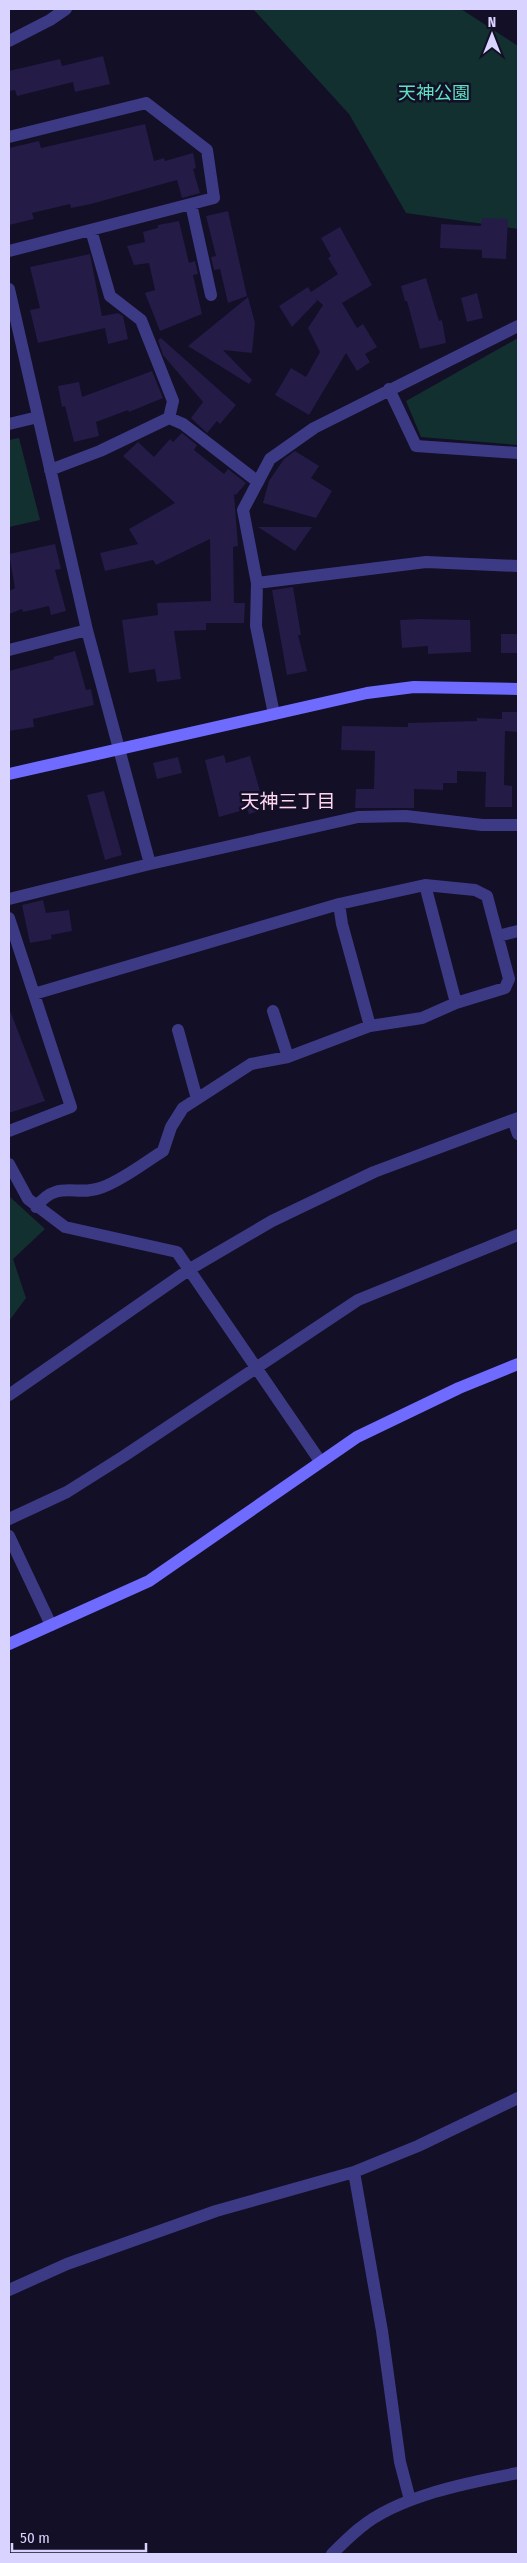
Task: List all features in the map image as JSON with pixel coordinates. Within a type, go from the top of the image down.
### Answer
[{"type":"street","points":[[9,41],[50,20],[66,9]]},
{"type":"street","points":[[9,137],[146,103],[207,150],[214,198],[9,251]]},
{"type":"street","points":[[191,204],[211,295]]},
{"type":"street","points":[[50,470],[100,451],[169,418],[174,401],[140,320],[110,296],[91,230]]},
{"type":"street","points":[[9,288],[11,310],[38,417],[87,630],[150,864]]},
{"type":"street","points":[[274,714],[256,626],[258,583],[243,510],[270,459],[314,428],[518,326]]},
{"type":"street","points":[[390,389],[416,446],[518,454]]},
{"type":"street","points":[[9,424],[38,417]]},
{"type":"street","points":[[169,418],[182,424],[258,482]]},
{"type":"street","points":[[258,583],[426,562],[518,566]]},
{"type":"street","points":[[9,650],[87,630]]},
{"type":"street","points":[[9,774],[367,693],[414,687],[518,690]]},
{"type":"street","points":[[9,899],[150,864],[358,818],[406,816],[482,825],[518,825]]},
{"type":"street","points":[[425,885],[456,1003]]},
{"type":"street","points":[[34,994],[339,904],[425,885],[475,890],[487,896],[509,979],[505,988],[456,1003],[422,1018],[370,1026],[288,1057],[251,1064],[183,1108],[171,1127],[163,1151],[102,1188],[56,1192],[45,1196],[36,1207]]},
{"type":"street","points":[[339,904],[342,924],[370,1026]]},
{"type":"street","points":[[9,918],[72,1107],[9,1131]]},
{"type":"street","points":[[498,936],[518,931]]},
{"type":"street","points":[[273,1011],[288,1057]]},
{"type":"street","points":[[178,1030],[197,1099]]},
{"type":"street","points":[[9,1394],[190,1270],[272,1221],[374,1172],[516,1119],[518,1134]]},
{"type":"street","points":[[9,1164],[28,1199],[36,1207],[65,1226],[177,1252],[320,1461]]},
{"type":"street","points":[[9,1519],[67,1492],[358,1300],[518,1235]]},
{"type":"street","points":[[9,1644],[149,1581],[356,1436],[459,1388],[518,1364]]},
{"type":"street","points":[[9,1536],[52,1625]]},
{"type":"street","points":[[9,2290],[67,2264],[216,2211],[354,2172],[418,2146],[518,2098]]},
{"type":"street","points":[[354,2172],[382,2330],[400,2462],[410,2500]]},
{"type":"street","points":[[332,2554],[361,2527],[410,2500],[478,2481],[518,2474]]},
{"type":"green space","name":"天神公園","points":[[253,9],[461,9],[518,46],[518,229],[406,213],[349,114]]},
{"type":"green space","points":[[518,338],[518,445],[421,437],[406,401]]},
{"type":"green space","points":[[19,438],[40,520],[9,527],[9,440]]},
{"type":"green space","points":[[9,1196],[45,1229],[13,1259],[26,1298],[9,1321]]},
{"type":"building","points":[[103,56],[110,84],[75,92],[73,82],[17,96],[15,90],[9,91],[9,71],[60,59],[62,66]]},
{"type":"building","points":[[145,124],[154,161],[164,158],[165,161],[193,153],[196,168],[193,169],[200,193],[182,198],[177,180],[91,204],[71,208],[70,204],[32,213],[34,219],[9,225],[9,148],[39,141],[41,148]]},
{"type":"building","points":[[228,211],[247,296],[228,303],[220,269],[214,270],[211,257],[216,256],[206,216]]},
{"type":"building","points":[[482,218],[508,219],[506,259],[482,258],[482,250],[440,248],[441,224],[481,226]]},
{"type":"building","points":[[179,221],[189,263],[195,261],[198,274],[193,275],[202,314],[160,331],[145,293],[155,290],[149,263],[134,265],[127,246],[145,242],[143,232],[158,228],[158,225]]},
{"type":"building","points":[[340,227],[372,285],[342,303],[357,328],[363,324],[377,347],[365,354],[370,362],[357,371],[346,353],[309,415],[275,395],[291,368],[306,377],[320,352],[308,328],[323,305],[316,299],[317,301],[292,327],[279,306],[308,287],[311,292],[338,274],[328,258],[331,256],[321,238]]},
{"type":"building","points":[[90,254],[102,316],[118,313],[123,316],[128,339],[108,344],[105,328],[38,343],[30,310],[40,308],[30,267]]},
{"type":"building","points":[[426,278],[439,321],[442,320],[446,343],[420,349],[401,286]]},
{"type":"building","points":[[477,293],[483,318],[467,322],[461,298]]},
{"type":"building","points":[[248,297],[255,323],[252,353],[223,350],[252,380],[249,384],[188,346]]},
{"type":"building","points":[[161,338],[236,405],[220,424],[217,421],[207,433],[191,418],[203,402],[163,355],[158,340]]},
{"type":"building","points":[[152,371],[163,398],[129,412],[128,410],[96,422],[99,436],[74,442],[65,406],[62,407],[58,386],[79,382],[82,397]]},
{"type":"building","points":[[182,433],[197,445],[194,450],[224,474],[228,469],[246,483],[236,495],[234,494],[238,546],[233,547],[234,603],[245,603],[244,623],[206,623],[206,630],[174,631],[181,679],[157,682],[155,669],[129,673],[122,620],[158,615],[157,603],[211,601],[210,539],[156,565],[153,560],[105,571],[100,553],[138,544],[129,529],[175,503],[123,456],[138,442],[154,457],[170,439],[173,442]]},
{"type":"building","points":[[295,451],[319,466],[311,478],[332,491],[316,518],[263,503],[269,481],[284,459]]},
{"type":"building","points":[[258,527],[312,527],[295,551]]},
{"type":"building","points":[[55,544],[61,569],[55,570],[66,611],[51,615],[49,606],[23,612],[22,609],[9,614],[9,591],[15,588],[9,554]]},
{"type":"building","points":[[293,587],[301,635],[298,635],[307,671],[287,675],[272,590]]},
{"type":"building","points":[[400,620],[470,620],[471,652],[428,654],[428,646],[402,648]]},
{"type":"building","points":[[501,634],[518,634],[518,653],[501,653]]},
{"type":"building","points":[[75,651],[86,690],[91,689],[94,705],[33,719],[34,727],[9,731],[9,671],[54,659],[53,657]]},
{"type":"building","points":[[502,712],[518,712],[518,732],[505,731],[504,785],[512,786],[512,807],[485,807],[486,772],[457,771],[457,783],[443,783],[443,790],[414,789],[414,808],[355,808],[356,789],[374,789],[375,751],[341,750],[342,726],[408,727],[408,723],[477,721],[477,718],[502,719]]},
{"type":"building","points":[[224,755],[226,763],[250,756],[265,809],[249,814],[247,809],[219,817],[205,760]]},
{"type":"building","points":[[178,757],[182,773],[157,779],[153,763]]},
{"type":"building","points":[[104,791],[122,855],[105,860],[87,795]]},
{"type":"building","points":[[43,900],[46,913],[69,910],[72,931],[51,935],[52,939],[30,943],[22,905]]},
{"type":"building","points":[[9,1008],[45,1101],[9,1113]]},
{"type":"district","name":"天神三丁目","points":[[288,801]]}]
